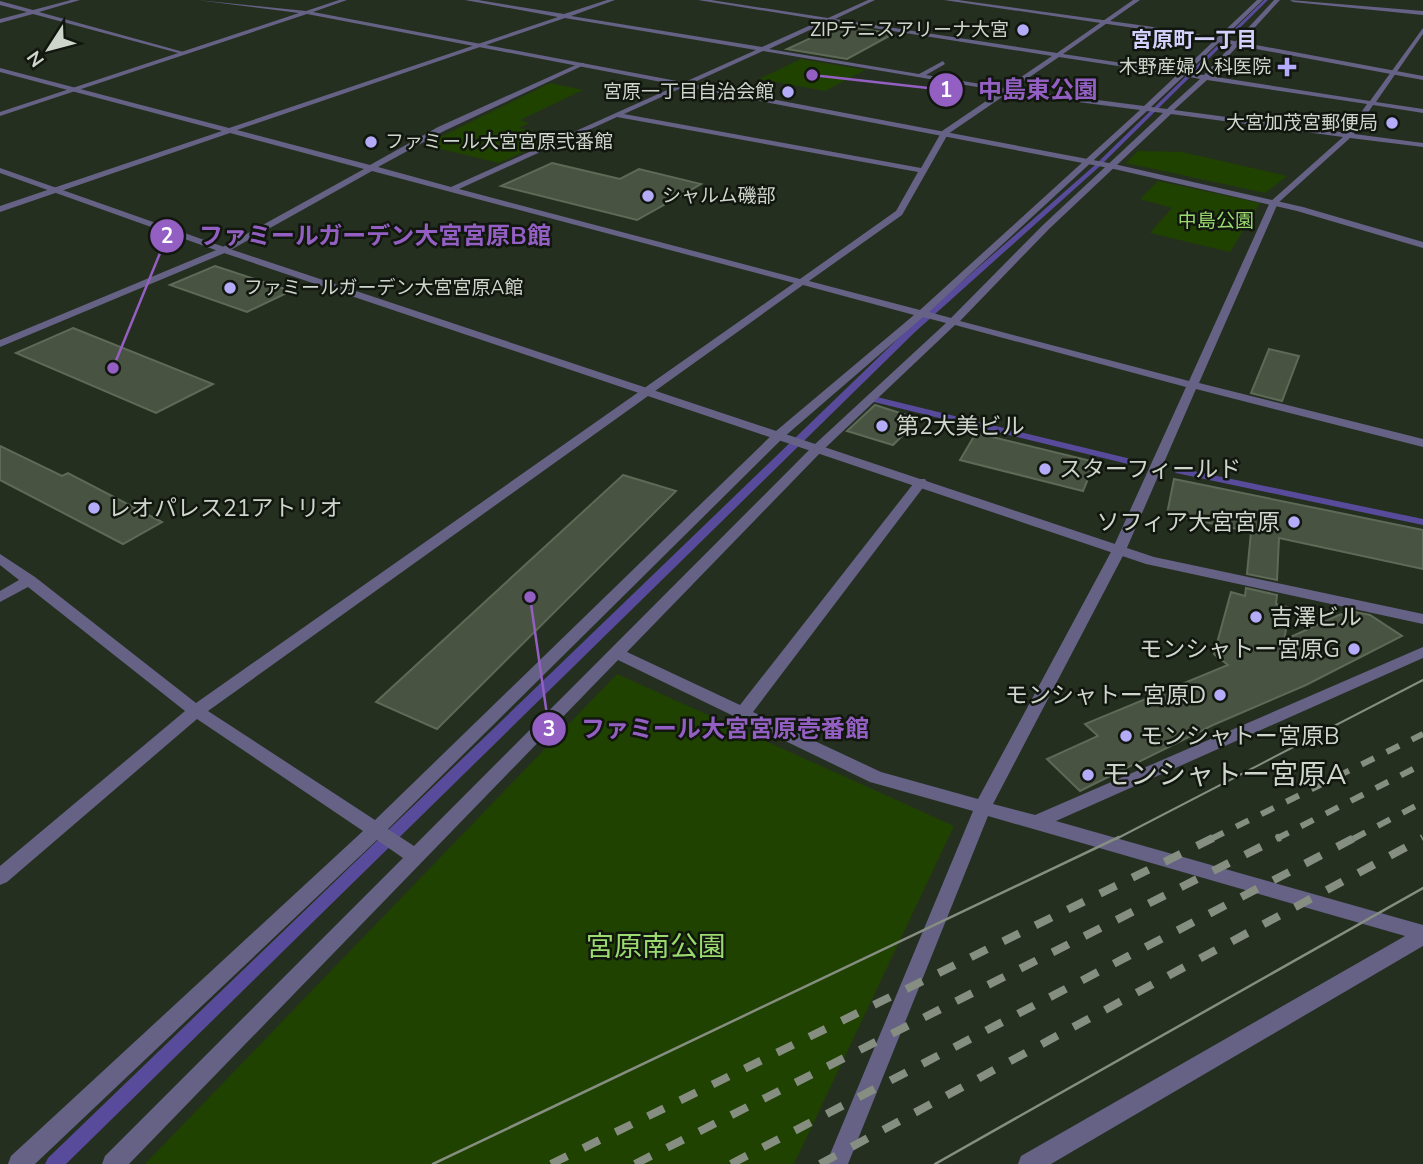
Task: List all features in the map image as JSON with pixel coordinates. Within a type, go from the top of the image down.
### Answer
[{"type":"street","points":[[0,21],[77,0]]},
{"type":"street","points":[[200,0],[304,12],[1092,161],[1274,202],[1366,226],[1423,245]]},
{"type":"street","points":[[0,114],[344,0]]},
{"type":"street","points":[[468,0],[1010,91],[1423,145]]},
{"type":"street","points":[[0,209],[612,0]]},
{"type":"street","points":[[701,0],[1423,111]]},
{"type":"street","points":[[452,189],[872,0]]},
{"type":"street","points":[[947,0],[1219,40],[1423,78]]},
{"type":"street","points":[[0,877],[196,711],[899,213],[945,133],[1010,91],[1137,0]]},
{"type":"street","points":[[19,1164],[377,831],[780,434],[923,313],[1092,161],[1260,0]]},
{"type":"street","points":[[113,1164],[413,855],[618,654],[813,446],[1111,166],[1277,0]]},
{"type":"street","points":[[1292,0],[1423,13]]},
{"type":"street","points":[[0,3],[184,53]]},
{"type":"street","points":[[837,1164],[983,807],[1119,550],[1274,202],[1349,135],[1421,34]]},
{"type":"street","points":[[887,70],[901,63]]},
{"type":"street","points":[[920,76],[943,63]]},
{"type":"street","points":[[0,344],[224,250],[440,129],[582,64]]},
{"type":"street","points":[[0,70],[1192,385],[1423,443]]},
{"type":"street","points":[[617,115],[924,171]]},
{"type":"street","points":[[0,170],[224,250],[780,434],[1151,561],[1423,619]]},
{"type":"street","points":[[743,713],[921,482]]},
{"type":"street","points":[[0,558],[196,711],[413,855]]},
{"type":"street","points":[[0,597],[30,580]]},
{"type":"street","points":[[1037,822],[1423,652]]},
{"type":"street","points":[[618,654],[876,776],[1423,934]]},
{"type":"street","points":[[1029,1164],[1423,934]]},
{"type":"green space","points":[[801,59],[865,70],[825,91],[759,79]]},
{"type":"green space","points":[[550,83],[583,90],[520,120],[529,123],[519,128],[559,136],[499,163],[424,145]]},
{"type":"green space","name":"中島公園","points":[[1138,151],[1182,152],[1287,176],[1265,193],[1126,163]]},
{"type":"green space","name":"中島公園","points":[[1158,181],[1260,203],[1230,252],[1150,233],[1172,208],[1140,199]]},
{"type":"green space","name":"宮原南公園","points":[[617,674],[954,826],[794,1164],[145,1164]]},
{"type":"building","points":[[839,25],[893,34],[847,59],[787,49]]},
{"type":"building","points":[[552,163],[620,179],[639,169],[701,184],[637,220],[501,186]]},
{"type":"building","name":"ファミールガーデン大宮宮原A館","points":[[215,266],[291,291],[247,312],[170,285]]},
{"type":"building","points":[[73,328],[213,384],[156,413],[16,353]]},
{"type":"building","points":[[1269,349],[1299,356],[1282,401],[1251,393]]},
{"type":"building","name":"第2大美ビル","points":[[875,405],[919,419],[893,445],[847,431]]},
{"type":"building","name":"スターフィールド","points":[[976,433],[1095,462],[1083,491],[960,460]]},
{"type":"building","name":"レオパレス21アトリオ","points":[[0,446],[62,476],[68,473],[162,522],[123,544],[0,480]]},
{"type":"building","points":[[623,475],[676,491],[437,729],[376,702]]},
{"type":"building","name":"ソフィア大宮宮原","points":[[1174,479],[1423,530],[1423,569],[1279,538],[1277,580],[1247,574],[1251,532],[1167,514]]},
{"type":"building","points":[[1246,588],[1277,595],[1276,604],[1290,608],[1284,640],[1341,614],[1345,616],[1355,612],[1370,615],[1402,636],[1306,685],[1213,725],[1080,791],[1047,759],[1098,736],[1085,724],[1228,665],[1214,654],[1231,592],[1245,596]]},
{"type":"waterway","points":[[54,1164],[912,330],[1097,166],[1266,0]]},
{"type":"waterway","points":[[877,400],[1128,461]]},
{"type":"waterway","points":[[1179,471],[1423,522]]},
{"type":"tram line","points":[[1116,839],[1423,680]]},
{"type":"tram line","points":[[433,1164],[1119,837]]},
{"type":"tram line","points":[[935,1164],[1423,888]]},
{"type":"railway","points":[[1211,839],[1423,734]]},
{"type":"railway","points":[[1276,839],[1423,764]]},
{"type":"railway","points":[[1353,839],[1423,802]]},
{"type":"railway","points":[[551,1164],[1215,837]]},
{"type":"railway","points":[[635,1164],[1280,837]]},
{"type":"railway","points":[[731,1164],[1356,837]]},
{"type":"railway","points":[[820,1164],[1423,838]]},
{"type":"place","name":"ZIPテニスアリーナ大宮","points":[[1023,30]]},
{"type":"place","name":"木野産婦人科医院","points":[[1287,67]]},
{"type":"place","name":"中島東公園","points":[[812,75]]},
{"type":"place","name":"宮原一丁目自治会館","points":[[788,92]]},
{"type":"place","name":"大宮加茂宮郵便局","points":[[1392,123]]},
{"type":"place","name":"ファミール大宮宮原弐番館","points":[[371,142]]},
{"type":"place","name":"シャルム磯部","points":[[648,196]]},
{"type":"place","name":"ファミールガーデン大宮宮原A館","points":[[230,288]]},
{"type":"place","name":"ファミールガーデン大宮宮原B館","points":[[113,368]]},
{"type":"place","name":"第2大美ビル","points":[[882,426]]},
{"type":"place","name":"スターフィールド","points":[[1045,469]]},
{"type":"place","name":"レオパレス21アトリオ","points":[[94,508]]},
{"type":"place","name":"ソフィア大宮宮原","points":[[1294,522]]},
{"type":"place","name":"ファミール大宮宮原壱番館","points":[[530,597]]},
{"type":"place","name":"吉澤ビル","points":[[1256,617]]},
{"type":"place","name":"モンシャトー宮原G","points":[[1354,649]]},
{"type":"place","name":"モンシャトー宮原D","points":[[1220,695]]},
{"type":"place","name":"モンシャトー宮原B","points":[[1126,736]]},
{"type":"place","name":"モンシャトー宮原A","points":[[1088,775]]},
{"type":"district","name":"宮原町一丁目","points":[[1194,40]]}]
